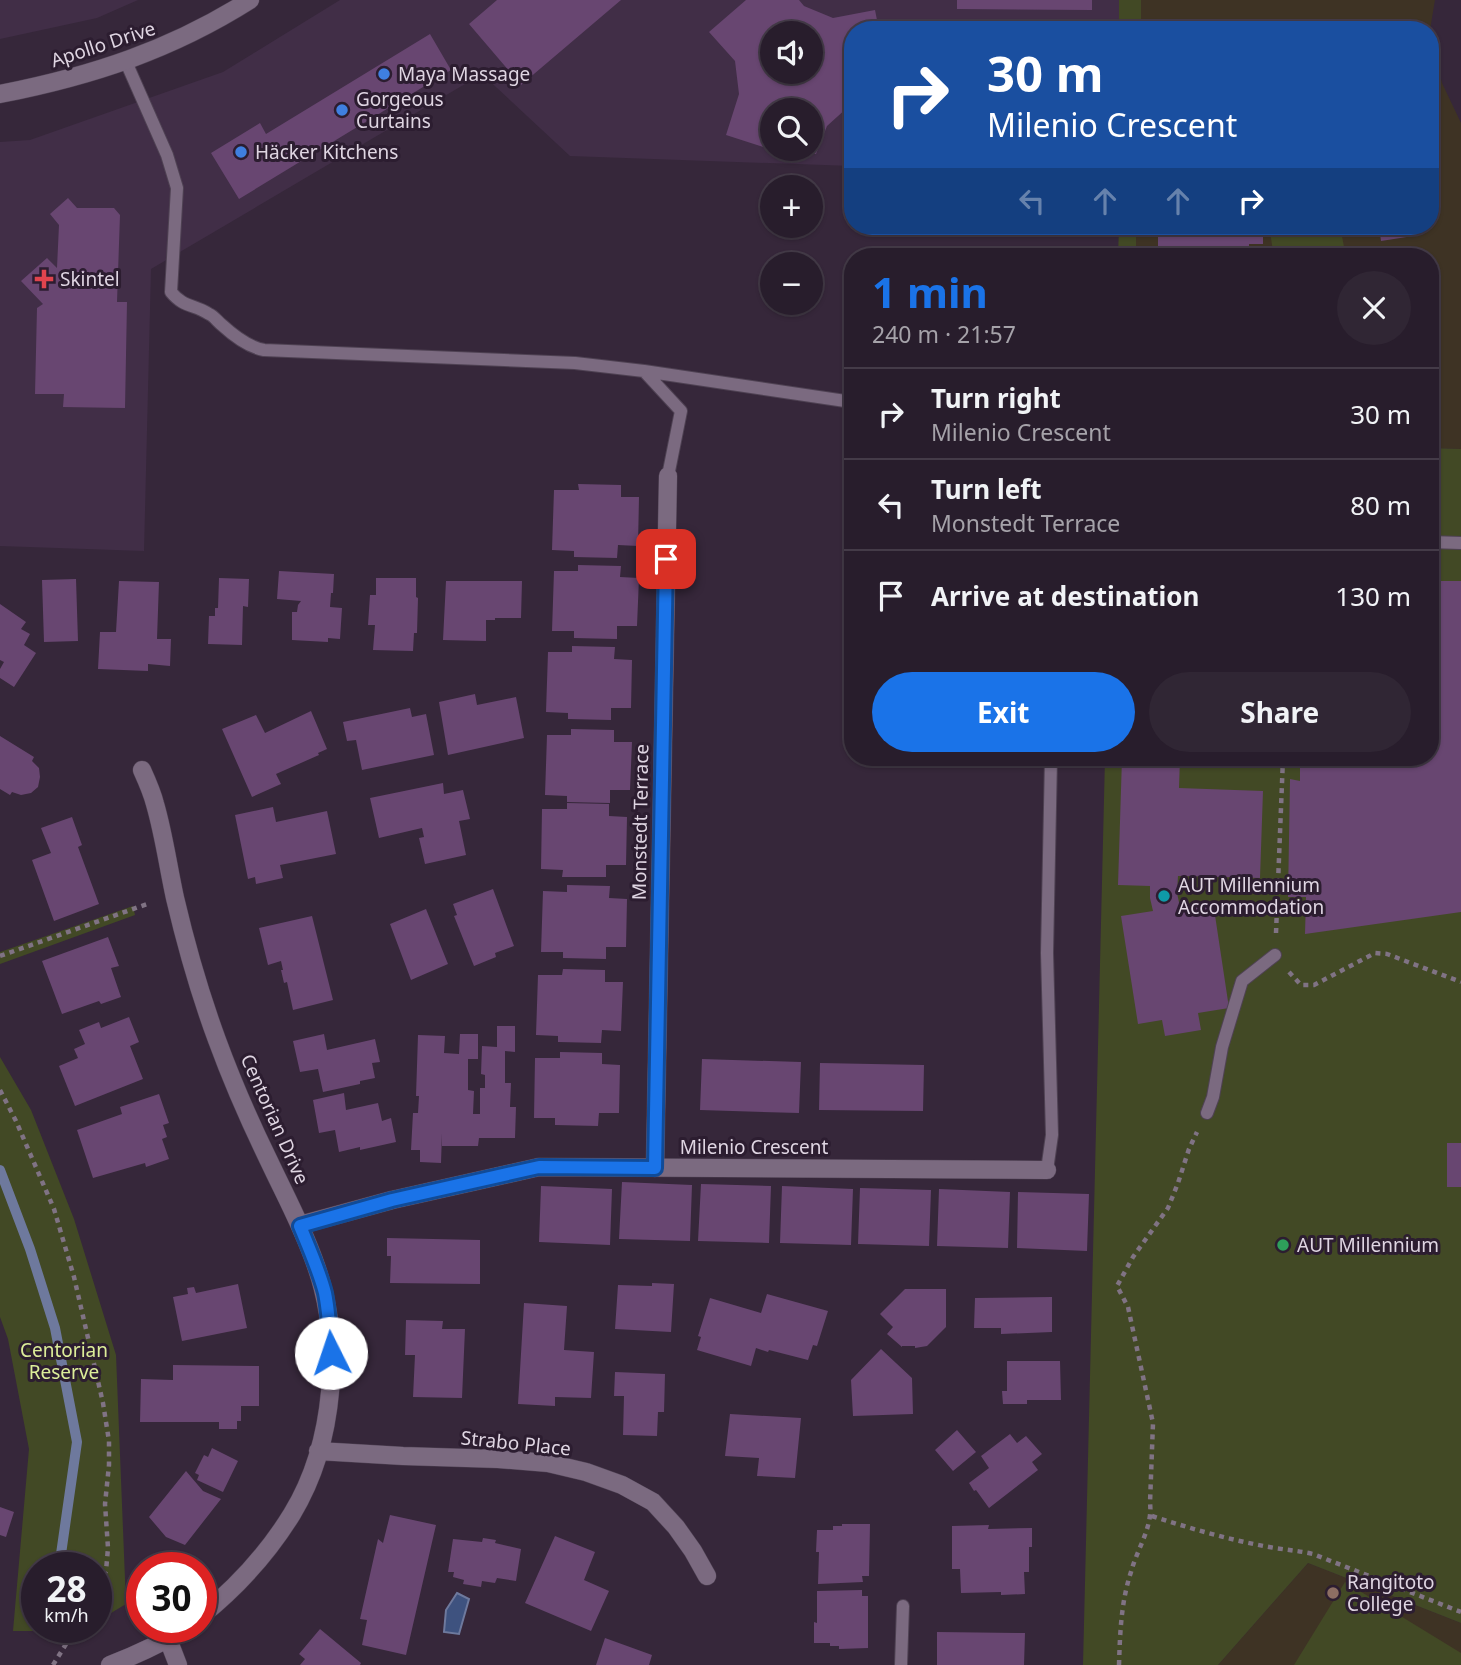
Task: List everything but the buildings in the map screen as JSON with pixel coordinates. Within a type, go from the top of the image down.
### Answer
[{"type":"street","name":"Apollo Drive","points":[[0,94],[62,81],[158,50],[250,0]]},
{"type":"street","name":"Monstedt Terrace","points":[[655,1168],[668,476]]},
{"type":"street","name":"Centorian Drive","points":[[142,769],[158,812],[182,929],[217,1040],[316,1263],[330,1322],[331,1386],[327,1418],[307,1482],[285,1524],[249,1573],[217,1603]]},
{"type":"street","name":"Milenio Crescent","points":[[300,1226],[392,1200],[539,1167],[1047,1170]]},
{"type":"street","name":"Strabo Place","points":[[318,1451],[498,1459],[548,1463],[586,1472],[622,1485],[653,1502],[676,1527],[706,1576]]},
{"type":"street","points":[[110,1665],[160,1643]]},
{"type":"street","points":[[170,1643],[178,1665]]},
{"type":"lane","points":[[126,62],[167,155],[177,188],[171,292],[177,300],[211,314],[222,326],[252,348],[575,363],[844,401]]},
{"type":"lane","points":[[644,371],[681,411],[668,476]]},
{"type":"lane","points":[[1439,542],[1461,543]]},
{"type":"lane","points":[[1047,1170],[1052,1135],[1047,953],[1051,766]]},
{"type":"lane","points":[[1207,1112],[1213,1097],[1222,1047],[1242,981],[1275,955]]},
{"type":"lane","points":[[901,1665],[903,1606]]},
{"type":"path","points":[[1283,766],[1275,955],[1301,985],[1314,985],[1375,953],[1387,954],[1461,982]]},
{"type":"path","points":[[0,956],[174,894]]},
{"type":"path","points":[[0,1090],[54,1209],[74,1277],[109,1441],[105,1504],[108,1552]]},
{"type":"path","points":[[1119,1665],[1121,1616],[1130,1572],[1152,1516],[1150,1491],[1153,1423],[1128,1307],[1117,1286],[1133,1257],[1168,1208],[1189,1149],[1207,1112]]},
{"type":"path","points":[[1152,1516],[1193,1530],[1313,1554],[1461,1612]]},
{"type":"path","points":[[53,1665],[67,1643]]},
{"type":"shaded area","points":[[0,0],[138,0],[97,18],[0,39]]},
{"type":"shaded area","points":[[340,0],[1119,0],[1119,21],[844,21],[844,166],[570,156],[482,74],[151,269],[144,551],[0,546],[0,142],[30,140],[223,72]]},
{"type":"shaded area","points":[[1141,0],[1435,0],[1432,21],[1141,21]]},
{"type":"shaded area","points":[[1439,70],[1461,123],[1461,449],[1439,448],[1439,248],[1136,248],[1136,235],[1439,235]]},
{"type":"shaded area","name":"Rangitoto College","points":[[1308,1563],[1461,1623],[1461,1665],[1218,1665]]},
{"type":"green space","points":[[1119,0],[1141,0],[1141,21],[1119,21]]},
{"type":"green space","points":[[1119,235],[1136,235],[1136,248],[1118,248]]},
{"type":"green space","points":[[1270,235],[1342,235],[1344,248],[1273,248]]},
{"type":"green space","name":"AUT Millennium","points":[[1439,448],[1461,449],[1461,1623],[1308,1563],[1218,1665],[1083,1665],[1105,766],[1439,766]]},
{"type":"green space","points":[[133,906],[135,915],[0,964],[0,952]]},
{"type":"green space","name":"Centorian Reserve","points":[[0,1057],[31,1110],[74,1219],[116,1355],[126,1604],[112,1612],[112,1552],[21,1552],[21,1631],[13,1631],[29,1449],[8,1339],[0,1317]]},
{"type":"green space","points":[[1345,1582],[1461,1653],[1461,1665],[1294,1665]]},
{"type":"water","points":[[457,1593],[469,1599],[459,1634],[444,1632],[446,1610]]},
{"type":"waterway","points":[[0,1170],[30,1249],[55,1328],[77,1442],[61,1552]]},
{"type":"place","name":"Maya Massage","points":[[384,74]]},
{"type":"place","name":"Gorgeous Curtains","points":[[342,110]]},
{"type":"place","name":"Häcker Kitchens","points":[[241,152]]},
{"type":"place","name":"Skintel","points":[[44,279]]},
{"type":"place","name":"AUT Millennium Accommodation","points":[[1164,896]]},
{"type":"place","name":"AUT Millennium","points":[[1283,1245]]},
{"type":"place","name":"Rangitoto College","points":[[1333,1593]]},
{"type":"route","points":[[331,1353],[325,1293],[300,1226],[392,1200],[539,1167],[655,1168],[666,559]]}]
